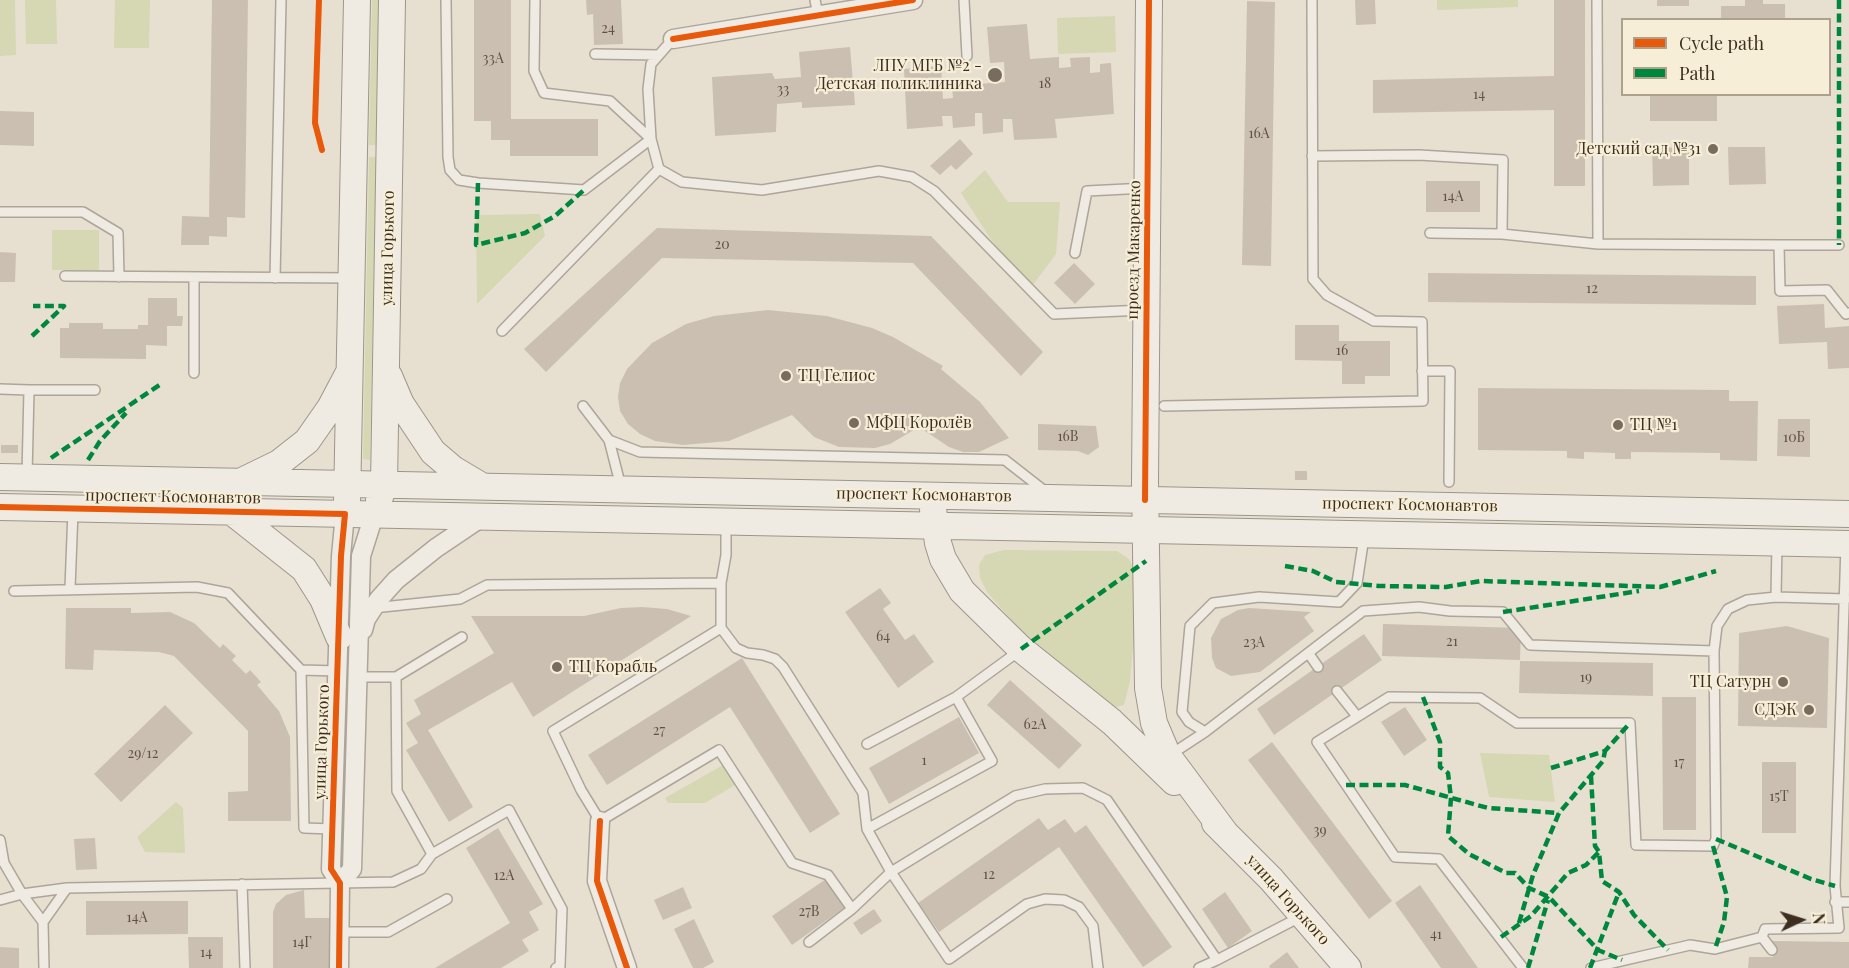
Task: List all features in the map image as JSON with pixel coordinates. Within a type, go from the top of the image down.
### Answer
[{"type":"main road","name":"улица Горького","points":[[345,514],[349,484],[357,0]]},
{"type":"main road","name":"улица Горького","points":[[374,515],[384,485],[392,0]]},
{"type":"main road","name":"проезд Макаренко","points":[[1149,0],[1145,500],[1148,688],[1154,723],[1168,756],[1226,834]]},
{"type":"main road","points":[[238,482],[279,463],[307,441],[330,408],[351,369]]},
{"type":"main road","points":[[386,369],[401,404],[433,452],[462,476],[483,487]]},
{"type":"main road","name":"проспект Космонавтов","points":[[0,477],[1849,514]]},
{"type":"main road","points":[[933,496],[933,526],[943,559],[962,591],[1021,649],[1112,722],[1226,834]]},
{"type":"main road","name":"проспект Космонавтов","points":[[0,507],[1848,544]]},
{"type":"main road","points":[[232,512],[304,569],[349,640]]},
{"type":"main road","points":[[1112,722],[1127,718],[1148,688]]},
{"type":"main road","name":"улица Горького","points":[[1226,834],[1304,915],[1348,968]]},
{"type":"street","points":[[673,39],[817,8],[913,0]]},
{"type":"street","name":"улица Горького","points":[[340,883],[352,869],[358,677],[349,640],[345,514]]},
{"type":"street","name":"улица Горького","points":[[339,968],[340,883],[331,869],[338,671],[349,640],[361,556],[374,515]]},
{"type":"street","points":[[349,640],[396,580],[418,561],[483,517]]},
{"type":"street","points":[[600,821],[597,881],[627,968]]},
{"type":"lane","points":[[275,278],[281,0]]},
{"type":"lane","points":[[446,0],[448,157],[450,170],[459,180],[584,190],[651,139]]},
{"type":"lane","points":[[535,0],[534,71],[544,93],[610,101],[651,139]]},
{"type":"lane","points":[[964,0],[967,56]]},
{"type":"lane","points":[[1164,406],[1423,401],[1422,322],[1374,321],[1327,296],[1313,279],[1312,0]]},
{"type":"lane","points":[[1597,0],[1598,244]]},
{"type":"lane","points":[[673,39],[651,64],[648,89],[651,139],[659,170],[681,182],[762,190],[879,171],[912,177],[934,191],[1054,314],[1147,310]]},
{"type":"lane","points":[[595,54],[659,55]]},
{"type":"lane","points":[[1312,156],[1419,155],[1503,160],[1502,234]]},
{"type":"lane","points":[[502,331],[659,170]]},
{"type":"lane","points":[[1076,253],[1087,191],[1148,188]]},
{"type":"lane","points":[[0,212],[83,212],[118,233],[118,277]]},
{"type":"lane","points":[[1430,233],[1502,234],[1598,244],[1839,245]]},
{"type":"lane","points":[[1779,245],[1780,291],[1827,290],[1846,314],[1849,313]]},
{"type":"lane","points":[[65,276],[352,278]]},
{"type":"lane","points":[[194,277],[194,373]]},
{"type":"lane","points":[[1422,371],[1449,371],[1449,482]]},
{"type":"lane","points":[[0,389],[95,390]]},
{"type":"lane","points":[[27,478],[29,390]]},
{"type":"lane","points":[[583,406],[609,440],[621,489]]},
{"type":"lane","points":[[609,440],[640,452],[1005,460],[1016,466],[1052,498]]},
{"type":"lane","points":[[70,588],[73,509]]},
{"type":"lane","points":[[726,522],[726,555],[721,583],[721,628],[736,648],[747,653],[763,655],[775,660],[783,667],[863,793],[867,829],[891,872],[949,959],[1027,904],[1045,899],[1064,900],[1079,907],[1093,926],[1098,968]]},
{"type":"lane","points":[[1205,732],[1189,722],[1182,712],[1190,626],[1213,603],[1259,597],[1338,602],[1357,583],[1365,534]]},
{"type":"lane","points":[[1776,597],[1777,543]]},
{"type":"lane","points":[[1839,928],[1835,902],[1848,544]]},
{"type":"lane","points":[[373,608],[459,600],[488,585],[721,583]]},
{"type":"lane","points":[[14,591],[197,587],[228,593],[301,670],[304,828],[333,828]]},
{"type":"lane","points":[[1523,968],[1439,859],[1395,857],[1317,742],[1389,697],[1480,698],[1517,723],[1630,723],[1636,845],[1713,846],[1716,839],[1714,651],[1717,626],[1728,609],[1747,600],[1776,597],[1846,600]]},
{"type":"lane","points":[[1168,756],[1205,732],[1363,611],[1419,607],[1450,611],[1503,612],[1530,645],[1714,651]]},
{"type":"lane","points":[[721,628],[554,732],[581,790],[600,821],[719,750],[792,863],[828,875],[852,909]]},
{"type":"lane","points":[[358,677],[396,677],[462,637]]},
{"type":"lane","points":[[867,744],[956,697],[1021,649]]},
{"type":"lane","points":[[1309,654],[1318,667]]},
{"type":"lane","points":[[301,670],[338,671]]},
{"type":"lane","points":[[396,677],[397,791],[432,854]]},
{"type":"lane","points":[[1337,691],[1356,716]]},
{"type":"lane","points":[[867,829],[992,761],[956,697]]},
{"type":"lane","points":[[808,942],[852,909],[891,872],[1015,796],[1045,789],[1083,788],[1107,800],[1217,960]]},
{"type":"lane","points":[[0,900],[22,894],[67,888],[393,882],[421,869],[432,854],[509,810],[562,909],[559,967]]},
{"type":"lane","points":[[0,840],[4,863],[22,894],[43,922],[44,968]]},
{"type":"lane","points":[[242,884],[245,968]]},
{"type":"lane","points":[[43,922],[67,888]]},
{"type":"lane","points":[[339,933],[388,932],[447,899]]},
{"type":"lane","points":[[1835,902],[1849,902]]},
{"type":"lane","points":[[1199,968],[1304,915]]},
{"type":"lane","points":[[1762,937],[1765,929],[1849,929]]},
{"type":"lane","points":[[1762,937],[1772,950]]},
{"type":"lane","points":[[1591,968],[1690,945],[1715,949],[1762,937]]},
{"type":"green space","points":[[0,0],[15,0],[16,55],[0,56]]},
{"type":"green space","points":[[25,0],[56,0],[57,44],[26,44]]},
{"type":"green space","points":[[115,0],[150,0],[149,48],[114,48]]},
{"type":"green space","points":[[372,0],[379,0],[376,145],[369,145]]},
{"type":"green space","points":[[1437,0],[1518,0],[1518,7],[1437,10]]},
{"type":"green space","points":[[1115,16],[1116,52],[1058,54],[1057,18]]},
{"type":"green space","points":[[369,157],[376,157],[370,460],[363,459]]},
{"type":"green space","points":[[985,170],[1008,202],[1060,202],[1056,254],[1030,289],[990,238],[961,193]]},
{"type":"green space","points":[[540,214],[545,236],[477,304],[476,215]]},
{"type":"green space","points":[[52,230],[99,230],[99,270],[52,270]]},
{"type":"green space","points":[[1004,550],[1117,551],[1129,559],[1133,567],[1135,624],[1130,681],[1124,705],[1113,708],[1021,631],[987,592],[980,578],[979,565],[985,555]]},
{"type":"green space","points":[[1480,753],[1549,755],[1555,802],[1489,797]]},
{"type":"green space","points":[[723,765],[735,785],[705,803],[668,803],[665,798]]},
{"type":"green space","points":[[176,802],[183,808],[185,853],[145,852],[137,837]]},
{"type":"building","points":[[212,0],[248,0],[245,218],[227,217],[227,237],[209,236],[209,245],[181,245],[182,216],[209,217]]},
{"type":"building","points":[[474,0],[511,0],[511,119],[598,119],[598,156],[510,156],[510,140],[491,140],[491,121],[474,121]]},
{"type":"building","points":[[586,0],[621,0],[623,44],[594,45],[593,14],[587,15]]},
{"type":"building","points":[[1355,0],[1375,0],[1376,24],[1356,25]]},
{"type":"building","points":[[1554,0],[1585,0],[1585,186],[1554,186],[1554,110],[1373,113],[1373,80],[1554,76]]},
{"type":"building","points":[[1657,0],[1689,0],[1689,6],[1657,6]]},
{"type":"building","points":[[1745,0],[1763,0],[1763,4],[1785,4],[1785,18],[1721,18],[1721,6],[1745,6]]},
{"type":"building","points":[[1247,1],[1275,2],[1271,266],[1242,265]]},
{"type":"building","points":[[1027,24],[1030,59],[1059,57],[1059,68],[1071,67],[1070,58],[1090,57],[1090,73],[1100,72],[1100,64],[1111,63],[1114,114],[1055,119],[1057,138],[1014,140],[1012,119],[1003,119],[1003,132],[983,134],[982,113],[975,113],[975,126],[953,128],[952,116],[942,116],[943,126],[907,129],[904,69],[941,66],[943,99],[953,98],[952,86],[1005,82],[1004,62],[990,63],[987,27]]},
{"type":"building","points":[[850,47],[855,105],[802,108],[802,102],[777,104],[776,132],[715,136],[712,77],[772,73],[775,79],[801,77],[799,52]]},
{"type":"building","points":[[1650,96],[1717,96],[1717,121],[1650,121]]},
{"type":"building","points":[[0,111],[34,112],[34,146],[0,145]]},
{"type":"building","points":[[960,139],[973,154],[956,170],[951,165],[940,175],[930,166]]},
{"type":"building","points":[[1689,147],[1689,185],[1653,186],[1652,148]]},
{"type":"building","points":[[1728,147],[1765,147],[1766,184],[1729,185]]},
{"type":"building","points":[[1426,181],[1480,181],[1480,212],[1426,212]]},
{"type":"building","points":[[657,228],[931,236],[1043,352],[1021,376],[913,263],[662,258],[546,372],[524,349]]},
{"type":"building","points":[[0,252],[16,253],[15,282],[0,282]]},
{"type":"building","points":[[1074,263],[1095,284],[1075,304],[1054,283]]},
{"type":"building","points":[[1428,273],[1756,276],[1756,305],[1428,302]]},
{"type":"building","points":[[148,298],[177,298],[177,316],[183,316],[182,326],[167,326],[167,346],[146,345],[146,359],[60,358],[60,328],[69,328],[69,323],[103,323],[103,329],[138,329],[138,325],[148,325]]},
{"type":"building","points":[[1824,304],[1825,328],[1849,326],[1849,368],[1828,369],[1827,342],[1779,344],[1777,306]]},
{"type":"building","name":"ТЦ Гелиос","points":[[768,310],[827,316],[872,328],[893,337],[943,366],[941,369],[980,402],[1009,438],[979,452],[963,452],[949,447],[919,427],[890,444],[875,448],[839,447],[814,437],[792,415],[729,441],[683,445],[655,441],[640,434],[628,424],[620,411],[618,397],[620,383],[627,369],[652,343],[686,324],[714,316]]},
{"type":"building","points":[[1295,325],[1339,325],[1339,341],[1390,341],[1390,376],[1365,376],[1365,384],[1342,384],[1342,361],[1295,360]]},
{"type":"building","name":"ТЦ №1","points":[[1478,388],[1729,390],[1729,401],[1758,401],[1757,461],[1720,460],[1720,453],[1631,452],[1631,459],[1615,459],[1615,453],[1584,452],[1584,459],[1567,458],[1567,451],[1478,450]]},
{"type":"building","points":[[1778,419],[1810,419],[1810,457],[1777,456]]},
{"type":"building","points":[[1038,424],[1096,426],[1099,447],[1088,455],[1078,451],[1038,450]]},
{"type":"building","points":[[1,445],[18,445],[18,453],[1,453]]},
{"type":"building","points":[[1295,471],[1307,471],[1307,480],[1295,480]]},
{"type":"building","points":[[880,588],[891,603],[883,609],[905,640],[914,634],[934,662],[898,688],[845,612]]},
{"type":"building","points":[[66,608],[131,608],[131,613],[170,612],[194,623],[220,648],[223,644],[236,656],[232,660],[246,674],[250,670],[261,682],[257,685],[279,711],[290,737],[291,821],[228,821],[228,792],[248,791],[248,731],[174,656],[159,652],[94,650],[93,670],[65,669]]},
{"type":"building","name":"ТЦ Корабль","points":[[621,608],[667,609],[691,616],[533,717],[512,682],[428,730],[473,807],[449,822],[406,750],[418,743],[406,723],[421,714],[414,700],[494,653],[471,616],[584,616]]},
{"type":"building","points":[[1249,608],[1311,612],[1304,617],[1314,631],[1260,672],[1231,676],[1216,668],[1212,658],[1211,638],[1221,619],[1238,610]]},
{"type":"building","points":[[1383,624],[1521,628],[1520,660],[1382,656]]},
{"type":"building","name":"ТЦ Сатурн","points":[[1787,626],[1829,638],[1827,728],[1738,726],[1739,633]]},
{"type":"building","points":[[1364,634],[1382,660],[1274,735],[1257,709]]},
{"type":"building","points":[[742,658],[840,814],[810,833],[730,707],[607,785],[588,755]]},
{"type":"building","points":[[1520,661],[1653,663],[1653,696],[1519,693]]},
{"type":"building","points":[[1010,680],[1082,745],[1059,769],[987,705]]},
{"type":"building","points":[[1662,697],[1696,697],[1696,830],[1663,830]]},
{"type":"building","points":[[165,705],[193,733],[121,802],[94,774]]},
{"type":"building","points":[[1405,707],[1427,740],[1404,756],[1381,722]]},
{"type":"building","points":[[959,717],[979,753],[889,804],[869,768]]},
{"type":"building","points":[[1272,742],[1392,901],[1369,919],[1248,760]]},
{"type":"building","points":[[1762,762],[1796,762],[1796,833],[1762,833]]},
{"type":"building","points":[[1039,818],[1048,830],[1065,819],[1075,833],[1086,825],[1172,947],[1143,967],[1059,847],[939,932],[918,903]]},
{"type":"building","points":[[498,828],[543,904],[529,912],[539,930],[522,940],[529,951],[501,968],[435,968],[510,923],[466,848]]},
{"type":"building","points":[[95,838],[97,869],[76,870],[74,839]]},
{"type":"building","points":[[826,879],[845,907],[792,945],[772,916]]},
{"type":"building","points":[[1420,885],[1478,968],[1441,968],[1395,903]]},
{"type":"building","points":[[683,887],[692,908],[663,920],[654,900]]},
{"type":"building","points":[[304,890],[305,918],[332,918],[331,968],[273,968],[273,912],[276,904],[286,895]]},
{"type":"building","points":[[1225,892],[1252,931],[1228,948],[1202,909]]},
{"type":"building","points":[[86,901],[188,901],[188,934],[86,935]]},
{"type":"building","points":[[874,909],[882,921],[861,935],[853,923]]},
{"type":"building","points":[[694,919],[714,962],[703,968],[693,968],[674,929]]},
{"type":"building","points":[[188,937],[223,937],[223,968],[189,968]]},
{"type":"building","points":[[1772,941],[1849,942],[1849,968],[1748,968],[1749,957],[1773,957]]},
{"type":"building","points":[[0,947],[19,948],[19,968],[0,968]]},
{"type":"building","points":[[1287,952],[1299,968],[1270,968],[1269,966]]},
{"type":"marked path","points":[[1839,0],[1839,245]]},
{"type":"marked path","points":[[478,183],[476,245],[525,233],[555,216],[584,190]]},
{"type":"marked path","points":[[32,336],[64,306],[33,306]]},
{"type":"marked path","points":[[51,458],[161,384]]},
{"type":"marked path","points":[[88,460],[100,441],[126,413]]},
{"type":"marked path","points":[[1021,649],[1146,561]]},
{"type":"marked path","points":[[1285,566],[1313,571],[1336,582],[1379,586],[1446,587],[1481,581],[1660,587],[1716,571]]},
{"type":"marked path","points":[[1503,612],[1639,591]]},
{"type":"marked path","points":[[1423,697],[1440,742],[1440,767],[1448,773],[1451,798],[1448,836],[1469,854],[1506,873],[1515,873],[1529,888],[1549,897],[1598,950],[1622,960]]},
{"type":"marked path","points":[[1551,768],[1605,751],[1630,723]]},
{"type":"marked path","points":[[1519,923],[1533,875],[1559,813],[1603,761],[1605,751]]},
{"type":"marked path","points":[[1591,776],[1595,846],[1599,852],[1602,881],[1619,892],[1634,915],[1668,950]]},
{"type":"marked path","points":[[1346,785],[1405,785],[1488,808],[1559,813]]},
{"type":"marked path","points":[[1716,839],[1811,879],[1835,886]]},
{"type":"marked path","points":[[1713,846],[1727,897],[1724,922],[1715,949]]},
{"type":"marked path","points":[[1501,937],[1531,916],[1568,873],[1586,865],[1599,852]]},
{"type":"marked path","points":[[1590,968],[1619,892]]},
{"type":"marked path","points":[[1528,968],[1548,900]]},
{"type":"cycle path","points":[[319,0],[315,123],[322,150]]},
{"type":"cycle path","points":[[673,39],[913,0]]},
{"type":"cycle path","points":[[1145,500],[1149,0]]},
{"type":"cycle path","points":[[0,507],[345,514],[341,556],[331,869],[340,883],[339,968]]},
{"type":"cycle path","points":[[600,821],[597,881],[627,968]]},
{"type":"place","name":"ЛПУ МГБ №2 - Детская поликлиника","points":[[995,75]]},
{"type":"place","name":"Детский сад №31","points":[[1713,149]]},
{"type":"place","name":"ТЦ Гелиос","points":[[786,376]]},
{"type":"place","name":"МФЦ Королёв","points":[[854,423]]},
{"type":"place","name":"ТЦ №1","points":[[1618,425]]},
{"type":"place","name":"ТЦ Корабль","points":[[557,667]]},
{"type":"place","name":"ТЦ Сатурн","points":[[1783,682]]},
{"type":"place","name":"СДЭК","points":[[1809,710]]}]
